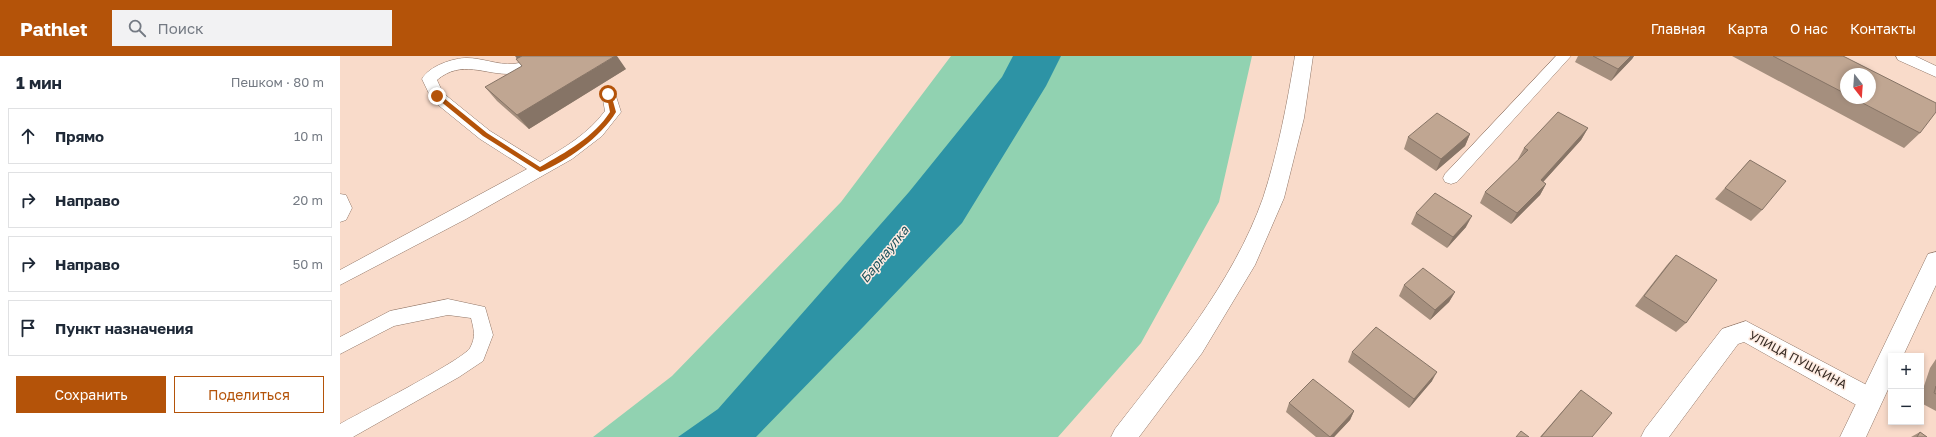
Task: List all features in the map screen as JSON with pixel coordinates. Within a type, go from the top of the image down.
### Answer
[{"type":"main road","points":[[1124,437],[1194,346],[1244,265],[1274,198],[1294,118],[1304,56]]},
{"type":"main road","points":[[1853,437],[1869,399],[1936,261]]},
{"type":"main road","name":"УЛИЦА ПУШКИНА","points":[[1654,437],[1730,336],[1746,331],[1869,399]]},
{"type":"lane","points":[[540,170],[485,135],[437,96],[429,79],[441,69],[466,64],[512,69],[529,66],[548,56]]},
{"type":"lane","points":[[1451,178],[1564,56]]},
{"type":"lane","points":[[1903,56],[1936,72]]},
{"type":"lane","points":[[340,278],[514,185],[578,147],[606,124],[613,112],[608,94]]},
{"type":"lane","points":[[340,200],[344,208],[340,215]]},
{"type":"lane","points":[[340,346],[390,319],[448,307],[479,312],[484,335],[476,355],[452,371],[340,434]]},
{"type":"green space","points":[[951,56],[1252,56],[1219,202],[1141,343],[1058,437],[593,437],[672,376],[841,202]]},
{"type":"water","name":"Барнаулка","points":[[1013,56],[1061,56],[1046,86],[962,223],[756,437],[678,437],[718,409],[909,192],[1002,77]]},
{"type":"building","points":[[522,56],[615,56],[517,115],[485,87],[522,66],[516,59]]},
{"type":"building","points":[[1593,56],[1631,56],[1618,69]]},
{"type":"building","points":[[1773,56],[1843,56],[1867,68],[1840,68],[1840,91]]},
{"type":"building","points":[[1876,73],[1936,103],[1936,112],[1920,133],[1864,104],[1876,104]]},
{"type":"building","points":[[1558,112],[1588,128],[1541,180],[1546,184],[1517,213],[1485,192],[1528,150],[1524,148]]},
{"type":"building","points":[[1437,113],[1470,134],[1441,159],[1408,137]]},
{"type":"building","points":[[1750,160],[1786,181],[1762,210],[1725,188]]},
{"type":"building","points":[[1435,193],[1472,216],[1453,237],[1416,213]]},
{"type":"building","points":[[1676,255],[1717,280],[1686,323],[1644,296]]},
{"type":"building","points":[[1423,268],[1455,292],[1435,310],[1404,285]]},
{"type":"building","points":[[1376,327],[1437,372],[1414,399],[1352,352]]},
{"type":"building","points":[[1313,379],[1354,411],[1330,437],[1289,403]]},
{"type":"building","points":[[1581,390],[1612,413],[1592,437],[1541,437]]},
{"type":"building","points":[[1521,431],[1529,437],[1516,437]]},
{"type":"building","points":[[1920,432],[1927,437],[1917,437]]},
{"type":"route","points":[[437,96],[485,135],[540,170],[578,147],[606,124],[613,112],[608,94]]}]
